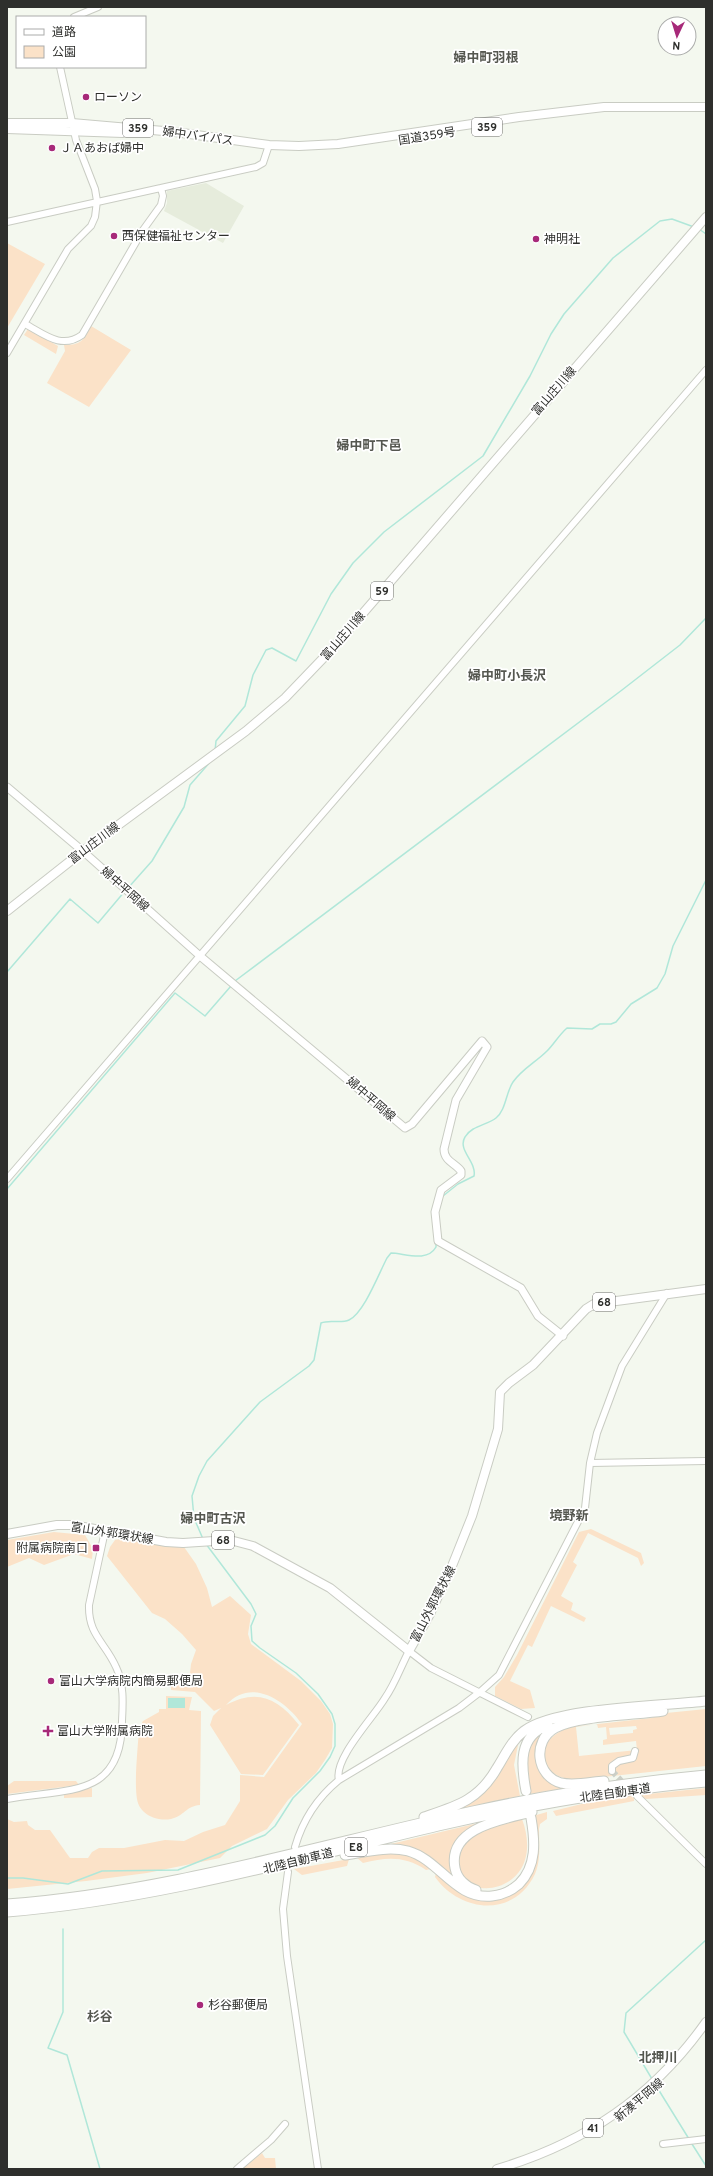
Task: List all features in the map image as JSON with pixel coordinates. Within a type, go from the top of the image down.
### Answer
[{"type":"highway","points":[[348,1841],[442,1811],[468,1800],[486,1786],[519,1736],[529,1728],[547,1720],[599,1711],[706,1702]]},
{"type":"highway","points":[[547,1720],[530,1731],[520,1747],[518,1768],[524,1792],[522,1761],[524,1750],[528,1740],[535,1732],[545,1726],[706,1706]]},
{"type":"highway","points":[[575,1722],[560,1726],[550,1732],[540,1746],[540,1758],[543,1768],[555,1780],[573,1784],[706,1774]]},
{"type":"highway","name":"北陸自動車道","points":[[7,1904],[95,1895],[158,1884],[232,1869],[465,1813],[544,1797],[616,1785],[706,1774]]},
{"type":"highway","name":"北陸自動車道","points":[[7,1912],[111,1900],[233,1876],[459,1822],[592,1796],[706,1782]]},
{"type":"highway","points":[[233,1876],[362,1852],[396,1849],[421,1857],[465,1892],[484,1896],[496,1896],[514,1888],[523,1880],[530,1868],[534,1849],[529,1818],[530,1850],[524,1870],[517,1880],[501,1890],[489,1892],[471,1889],[462,1882],[455,1868],[455,1856],[460,1845],[474,1831],[493,1823],[592,1796]]},
{"type":"main road","name":"国道359号","points":[[268,148],[338,144],[519,117],[604,107],[706,107]]},
{"type":"main road","name":"国道359号","points":[[268,148],[333,149],[604,111],[706,112]]},
{"type":"main road","name":"婦中バイパス","points":[[7,123],[73,126],[268,148]]},
{"type":"main road","name":"婦中バイパス","points":[[7,128],[73,126]]},
{"type":"main road","name":"富山庄川線","points":[[7,911],[83,851],[246,731],[295,688],[332,649],[706,217]]},
{"type":"main road","name":"婦中平岡線","points":[[7,787],[83,851],[200,956],[405,1128],[412,1124],[482,1041],[487,1045],[456,1100],[444,1148],[445,1156],[462,1171],[461,1175],[441,1190],[435,1212],[438,1241],[521,1288],[538,1316],[563,1336]]},
{"type":"main road","name":"富山外郭環状線","points":[[7,1534],[57,1525],[73,1525],[166,1542],[196,1543],[230,1540],[253,1546],[330,1588],[409,1651],[446,1580],[472,1516],[496,1436],[500,1392],[509,1383],[533,1365],[563,1336],[586,1309],[594,1304],[667,1293],[706,1289]]},
{"type":"main road","name":"新湊平岡線","points":[[497,2169],[528,2160],[569,2142],[622,2110],[670,2067],[706,2022]]},
{"type":"main road","name":"新湊平岡線","points":[[514,2169],[567,2149],[618,2119],[653,2091],[677,2067],[706,2031]]},
{"type":"street","points":[[76,16],[98,7]]},
{"type":"street","points":[[7,353],[68,249],[90,226],[95,217],[97,201],[95,189],[79,151],[60,68]]},
{"type":"street","points":[[7,222],[256,167],[263,163],[268,148]]},
{"type":"street","points":[[25,324],[58,342],[75,340],[82,335],[143,230],[161,205],[163,196],[161,188]]},
{"type":"street","points":[[7,1179],[706,370]]},
{"type":"street","points":[[295,1847],[303,1823],[314,1804],[339,1780],[459,1708],[493,1682],[506,1663],[580,1519],[587,1499],[590,1463],[597,1433],[622,1366],[667,1293]]},
{"type":"street","points":[[590,1463],[706,1461]]},
{"type":"street","points":[[7,1799],[86,1786],[105,1774],[118,1756],[122,1732],[121,1680],[112,1657],[90,1624],[88,1616],[105,1531]]},
{"type":"street","points":[[339,1780],[338,1768],[386,1698],[409,1651],[431,1668],[528,1717]]},
{"type":"street","points":[[612,1771],[612,1766],[615,1763],[633,1758],[635,1751]]},
{"type":"street","points":[[637,1796],[706,1864]]},
{"type":"street","points":[[288,1872],[283,1909],[287,1956],[318,2169]]},
{"type":"street","points":[[237,2169],[271,2140],[285,2124]]},
{"type":"street","points":[[663,2144],[706,2139]]},
{"type":"shaded area","points":[[206,183],[244,206],[223,243],[164,211],[167,203],[167,191]]},
{"type":"green space","points":[[7,243],[45,264],[7,328]]},
{"type":"green space","points":[[91,326],[131,350],[89,407],[47,383],[65,351],[64,345],[74,344],[81,341]]},
{"type":"green space","points":[[28,329],[58,346],[56,354],[24,335]]},
{"type":"green space","points":[[591,1529],[641,1553],[644,1563],[641,1566],[638,1558],[588,1533],[573,1562],[577,1565],[561,1596],[573,1603],[571,1610],[586,1618],[584,1622],[551,1606],[532,1647],[528,1645],[510,1681],[530,1690],[535,1708],[521,1709],[495,1696],[495,1687],[504,1677],[517,1655],[579,1532]]},
{"type":"green space","points":[[54,1532],[85,1535],[93,1549],[92,1559],[74,1554],[44,1565],[29,1558],[7,1567],[7,1540]]},
{"type":"green space","points":[[127,1538],[184,1547],[196,1564],[207,1588],[212,1607],[230,1596],[251,1615],[248,1634],[251,1644],[301,1681],[321,1701],[330,1714],[333,1724],[332,1748],[316,1773],[288,1800],[267,1829],[232,1846],[220,1858],[147,1873],[7,1889],[7,1819],[14,1822],[27,1821],[28,1825],[35,1830],[50,1830],[70,1858],[88,1858],[92,1852],[99,1848],[124,1848],[165,1840],[184,1841],[203,1832],[225,1825],[240,1801],[240,1775],[264,1777],[302,1724],[295,1715],[277,1700],[257,1692],[246,1693],[236,1697],[226,1705],[248,1697],[266,1698],[283,1708],[299,1725],[263,1775],[241,1774],[210,1725],[213,1716],[221,1708],[214,1711],[195,1692],[171,1690],[171,1680],[190,1673],[191,1664],[196,1650],[182,1634],[165,1619],[152,1613],[107,1556],[110,1547],[115,1540]]},
{"type":"green space","points":[[166,1696],[192,1697],[189,1710],[201,1711],[200,1805],[191,1807],[175,1818],[166,1820],[150,1816],[141,1809],[138,1804],[136,1792],[136,1764],[139,1728],[143,1721],[159,1712],[159,1709],[166,1709]]},
{"type":"green space","points":[[706,1709],[706,1766],[575,1780],[562,1777],[552,1772],[546,1765],[543,1757],[545,1748],[550,1740],[558,1733],[571,1727],[595,1724],[576,1727],[579,1756],[637,1750],[636,1741],[603,1745],[603,1740],[607,1739],[606,1727],[598,1728],[597,1724],[651,1718],[666,1713]],"holes":[[[636,1726],[637,1729],[633,1730],[633,1733],[610,1735],[609,1728]]]},
{"type":"green space","points":[[544,1730],[540,1768],[577,1786],[530,1794],[527,1776],[528,1752]]},
{"type":"green space","points":[[519,1740],[514,1765],[520,1796],[453,1811],[470,1802]]},
{"type":"green space","points":[[14,1781],[76,1781],[79,1785],[7,1794],[7,1786]]},
{"type":"green space","points":[[92,1788],[92,1797],[64,1798],[64,1793]]},
{"type":"green space","points":[[706,1788],[706,1795],[646,1799],[639,1795]]},
{"type":"green space","points":[[634,1795],[634,1801],[556,1816],[553,1811],[602,1799]]},
{"type":"green space","points":[[547,1812],[547,1819],[540,1824],[539,1829],[539,1858],[537,1869],[526,1888],[514,1898],[501,1904],[487,1906],[473,1903],[459,1898],[446,1889],[435,1877],[436,1873],[480,1899],[525,1881],[532,1874],[535,1858],[533,1816]]},
{"type":"green space","points":[[495,1819],[455,1847],[458,1881],[429,1858],[370,1849]]},
{"type":"green space","points":[[522,1819],[526,1831],[527,1851],[524,1863],[514,1878],[505,1884],[484,1888],[475,1886],[467,1881],[461,1873],[459,1861],[461,1850],[465,1844],[486,1829]]},
{"type":"green space","points":[[396,1852],[415,1857],[431,1869],[426,1870],[411,1862],[396,1859],[363,1863],[356,1857]]},
{"type":"green space","points":[[349,1859],[347,1866],[302,1875],[294,1869]]},
{"type":"green space","points":[[262,2153],[265,2158],[275,2158],[276,2169],[242,2169]]},
{"type":"water","points":[[168,1698],[185,1698],[185,1708],[168,1708]]},
{"type":"waterway","points":[[215,751],[216,741],[245,706],[253,675],[266,650],[272,648],[296,661],[331,594],[353,563],[384,532],[483,456],[530,376],[551,334],[564,314],[613,258],[660,221],[672,219],[694,227]]},
{"type":"waterway","points":[[699,229],[706,234]]},
{"type":"waterway","points":[[235,981],[622,690],[680,645],[706,618]]},
{"type":"waterway","points":[[128,888],[152,861],[184,807],[190,785],[211,761]]},
{"type":"waterway","points":[[443,1196],[458,1184],[474,1176],[473,1166],[463,1147],[465,1137],[471,1130],[496,1118],[499,1115],[513,1082],[521,1073],[547,1051],[567,1028],[592,1029],[600,1024],[611,1024],[616,1022],[631,1004],[657,988],[665,974],[673,946],[706,880]]},
{"type":"waterway","points":[[7,972],[70,899],[98,923],[125,891]]},
{"type":"waterway","points":[[7,1189],[175,993],[205,1016],[231,986]]},
{"type":"waterway","points":[[203,1539],[194,1518],[192,1496],[199,1476],[207,1461],[260,1402],[309,1366],[314,1360],[321,1323],[328,1321],[346,1321],[355,1316],[366,1301],[387,1258],[391,1253],[415,1256],[427,1255],[436,1247],[436,1243]]},
{"type":"waterway","points":[[7,1878],[23,1878],[68,1884],[102,1871],[178,1870],[265,1835],[275,1826],[293,1798],[320,1771],[330,1757],[335,1746],[335,1724],[332,1714],[318,1694],[296,1673],[252,1641],[251,1626],[256,1614],[251,1604],[206,1544]]},
{"type":"waterway","points":[[63,1929],[63,2012],[48,2048],[67,2055],[100,2169]]},
{"type":"waterway","points":[[652,2079],[624,2032],[626,2013],[706,1940]]},
{"type":"waterway","points":[[655,2084],[689,2139]]},
{"type":"waterway","points":[[692,2144],[706,2166]]},
{"type":"tunnel","points":[[612,1771],[625,1785]]},
{"type":"place","name":"ローソン","points":[[86,97]]},
{"type":"place","name":"ＪＡあおば婦中","points":[[52,148]]},
{"type":"place","name":"西保健福祉センター","points":[[114,236]]},
{"type":"place","name":"神明社","points":[[536,239]]},
{"type":"place","name":"附属病院南口","points":[[96,1548]]},
{"type":"place","name":"富山大学病院内簡易郵便局","points":[[51,1681]]},
{"type":"place","name":"富山大学附属病院","points":[[48,1731]]},
{"type":"place","name":"杉谷郵便局","points":[[200,2005]]},
{"type":"district","name":"婦中町羽根","points":[[486,57]]},
{"type":"district","name":"婦中町下邑","points":[[369,445]]},
{"type":"district","name":"婦中町小長沢","points":[[507,675]]},
{"type":"district","name":"境野新","points":[[569,1515]]},
{"type":"district","name":"婦中町古沢","points":[[213,1518]]},
{"type":"district","name":"杉谷","points":[[100,2016]]},
{"type":"district","name":"北押川","points":[[658,2057]]}]
